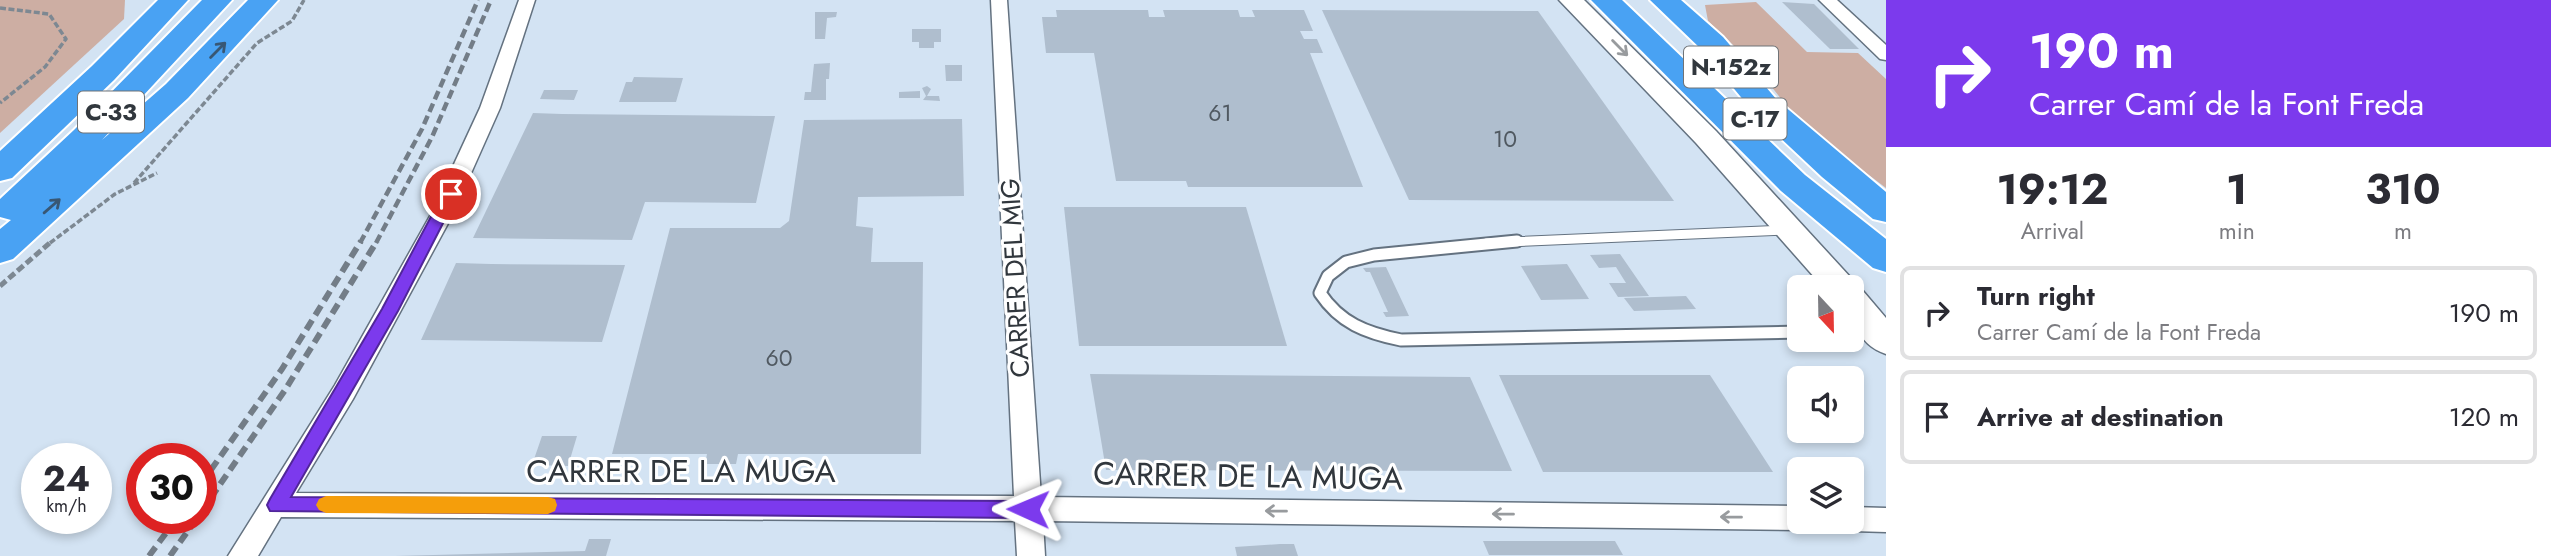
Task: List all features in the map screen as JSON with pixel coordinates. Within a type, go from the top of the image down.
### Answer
[{"type":"highway","points":[[9,162],[89,63],[147,0]]},
{"type":"highway","name":"C-33","points":[[9,162],[174,0]]},
{"type":"highway","name":"C-33","points":[[0,219],[86,137],[218,0]]},
{"type":"highway","points":[[0,250],[177,91],[264,0]]},
{"type":"highway","points":[[1595,0],[1633,14]]},
{"type":"highway","name":"C-17","points":[[1605,0],[1633,14],[1786,148],[1886,231]]},
{"type":"highway","name":"N-152z","points":[[1664,0],[1696,13],[1766,107],[1833,169],[1886,209]]},
{"type":"highway","name":"C-17","points":[[1633,14],[1793,183],[1886,259]]},
{"type":"main road","points":[[1571,0],[1706,137],[1830,275]]},
{"type":"street","points":[[242,556],[276,505],[357,369],[440,216],[490,108],[527,0]]},
{"type":"street","name":"CARRER DEL MIG","points":[[999,0],[1031,556]]},
{"type":"street","points":[[1827,0],[1886,55]]},
{"type":"street","name":"CARRER DE LA MUGA","points":[[276,505],[1028,509],[1787,519]]},
{"type":"street","points":[[1864,519],[1886,520]]},
{"type":"lane","points":[[1787,332],[1401,340],[1350,327],[1330,311],[1320,293],[1328,276],[1346,262],[1374,255],[1493,242],[1790,230]]},
{"type":"path","points":[[134,183],[257,43],[292,21],[304,0]]},
{"type":"path","points":[[0,8],[50,14],[66,39],[54,60],[42,73],[0,103]]},
{"type":"path","points":[[0,286],[72,226],[134,183],[157,173]]},
{"type":"shaded area","points":[[0,0],[125,0],[124,19],[0,133]]},
{"type":"shaded area","points":[[1756,2],[1807,52],[1858,53],[1886,79],[1886,188],[1800,123],[1756,67],[1708,21],[1705,5]]},
{"type":"building","points":[[1782,2],[1814,4],[1859,49],[1830,49]]},
{"type":"building","points":[[1056,10],[1148,10],[1149,17],[1165,17],[1163,10],[1238,10],[1240,17],[1255,17],[1252,10],[1304,10],[1313,31],[1300,31],[1304,39],[1317,39],[1323,53],[1310,53],[1363,187],[1188,187],[1186,181],[1116,181],[1094,53],[1046,53],[1042,17],[1057,17]]},
{"type":"building","points":[[1322,10],[1538,11],[1674,201],[1409,200]]},
{"type":"building","points":[[815,12],[837,12],[836,17],[827,18],[825,39],[815,39]]},
{"type":"building","points":[[912,29],[941,29],[941,42],[934,42],[934,48],[919,48],[919,42],[912,42]]},
{"type":"building","points":[[830,63],[829,79],[826,79],[826,100],[804,100],[805,92],[811,92],[814,64]]},
{"type":"building","points":[[945,65],[962,65],[962,81],[946,81]]},
{"type":"building","points":[[634,77],[683,78],[676,102],[619,102],[626,82],[632,82]]},
{"type":"building","points":[[927,86],[931,89],[927,96],[939,96],[940,101],[923,100],[926,96],[922,88]]},
{"type":"building","points":[[544,90],[578,90],[574,100],[540,99]]},
{"type":"building","points":[[920,91],[920,98],[899,98],[899,92]]},
{"type":"building","points":[[533,113],[775,116],[756,203],[645,202],[632,240],[473,238]]},
{"type":"building","points":[[962,119],[964,196],[858,197],[856,226],[873,228],[871,262],[923,262],[921,454],[738,454],[736,464],[705,464],[707,454],[612,454],[670,228],[780,228],[789,221],[804,120]]},
{"type":"building","points":[[1064,207],[1246,207],[1287,346],[1079,346]]},
{"type":"building","points":[[1620,254],[1649,296],[1618,297],[1609,283],[1626,283],[1616,267],[1599,268],[1590,255]]},
{"type":"building","points":[[456,263],[625,265],[602,342],[421,340]]},
{"type":"building","points":[[1567,264],[1589,299],[1541,300],[1521,266]]},
{"type":"building","points":[[1386,267],[1409,316],[1386,317],[1383,312],[1388,312],[1370,272],[1363,268]]},
{"type":"building","points":[[1686,296],[1696,309],[1634,311],[1624,298]]},
{"type":"building","points":[[1090,374],[1470,377],[1512,471],[1106,470]]},
{"type":"building","points":[[1499,375],[1710,375],[1773,472],[1543,472]]},
{"type":"building","points":[[542,436],[577,436],[568,466],[532,465]]},
{"type":"building","points":[[589,539],[611,539],[606,556],[395,556],[585,551]]},
{"type":"building","points":[[1483,541],[1615,541],[1623,555],[1489,555]]},
{"type":"building","points":[[1294,544],[1298,556],[1237,556],[1235,547]]},
{"type":"railway","points":[[360,243],[422,129],[478,0]]},
{"type":"railway","points":[[376,243],[432,137],[491,0]]},
{"type":"railway","points":[[217,461],[282,369],[361,241]]},
{"type":"railway","points":[[217,489],[285,390],[377,241]]},
{"type":"railway","points":[[149,556],[165,534]]},
{"type":"railway","points":[[170,556],[186,534]]},
{"type":"slow traffic","points":[[326,505],[548,505]]},
{"type":"route","points":[[451,194],[344,392],[276,505],[1028,509]]}]
